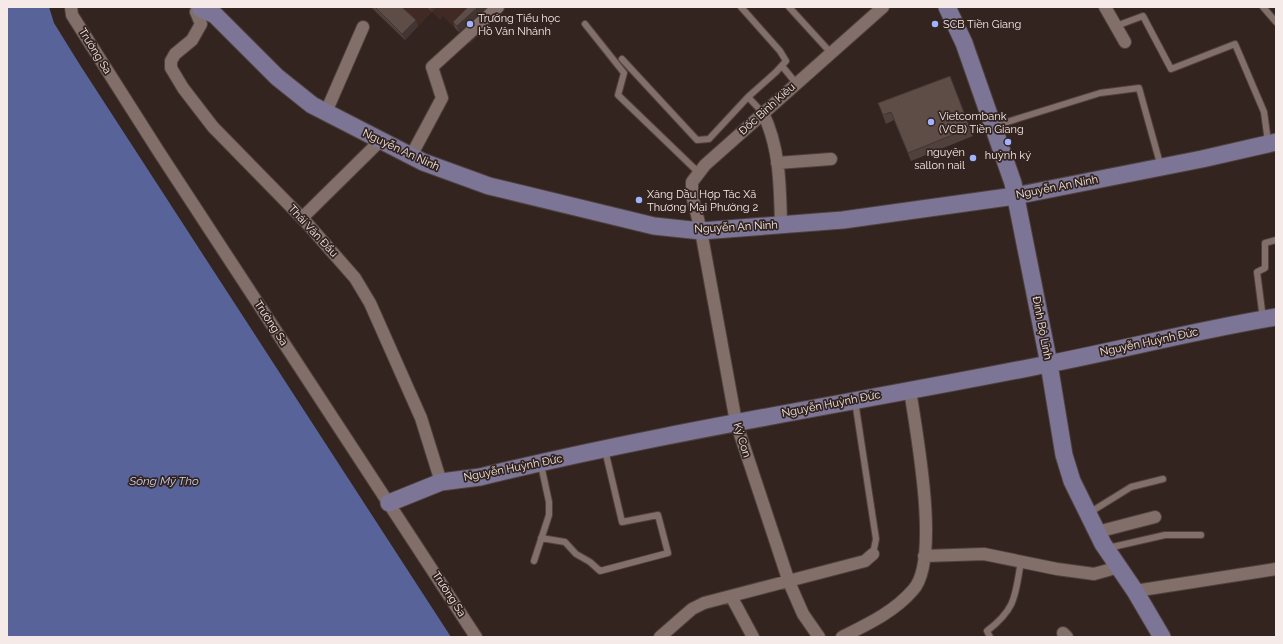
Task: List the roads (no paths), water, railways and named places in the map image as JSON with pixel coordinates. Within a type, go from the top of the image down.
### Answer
[{"type":"street","name":"Trường Sa","points":[[71,7],[72,15],[159,152],[476,637]]},
{"type":"street","points":[[411,156],[442,98],[432,67],[498,7]]},
{"type":"street","name":"Đốc Binh Kiều","points":[[701,231],[692,195],[692,182],[705,165],[883,7]]},
{"type":"street","name":"Đinh Bộ Lĩnh","points":[[947,7],[964,43],[994,126],[1015,196],[1049,364],[1064,455],[1072,481],[1097,532],[1135,591],[1162,637]]},
{"type":"street","points":[[1105,7],[1125,42]]},
{"type":"street","name":"Nguyễn An Ninh","points":[[197,9],[215,15],[277,77],[312,105],[411,156],[489,186],[654,226],[701,231],[843,220],[1015,196],[1161,167],[1272,142]]},
{"type":"street","name":"Thái Văn Đẩu","points":[[197,9],[201,24],[200,28],[192,40],[175,54],[170,61],[171,68],[183,88],[213,127],[302,218],[355,278],[370,303],[422,418],[441,482]]},
{"type":"street","points":[[326,112],[363,27]]},
{"type":"street","points":[[763,113],[772,132],[777,163],[780,183],[781,225]]},
{"type":"street","points":[[302,218],[380,140]]},
{"type":"street","points":[[777,163],[831,159]]},
{"type":"street","name":"Ký Con","points":[[701,231],[736,422],[789,582],[803,614],[819,637]]},
{"type":"street","name":"Nguyễn Huỳnh Đức","points":[[389,503],[441,482],[480,477],[736,422],[1049,364],[1228,325],[1270,318]]},
{"type":"street","points":[[842,637],[888,613],[913,590],[920,581],[926,546],[923,475],[910,390]]},
{"type":"street","points":[[1097,532],[1155,516]]},
{"type":"street","points":[[660,637],[692,609],[704,603],[865,561],[874,554]]},
{"type":"street","points":[[924,556],[984,554],[1022,561],[1057,570],[1094,574],[1119,567]]},
{"type":"street","points":[[1135,591],[1276,569]]},
{"type":"street","points":[[731,596],[753,637]]},
{"type":"lane","points":[[622,59],[697,140],[709,139],[748,97],[786,61],[780,51],[741,7]]},
{"type":"lane","points":[[789,7],[831,53]]},
{"type":"lane","points":[[1263,7],[1276,22]]},
{"type":"lane","points":[[1116,26],[1143,16],[1171,69],[1235,44],[1264,112],[1272,142]]},
{"type":"lane","points":[[585,24],[624,73],[618,95],[699,174]]},
{"type":"lane","points":[[782,66],[796,83]]},
{"type":"lane","points":[[994,126],[1100,93],[1139,88],[1161,167]]},
{"type":"lane","points":[[748,97],[763,113]]},
{"type":"lane","points":[[1270,318],[1257,272],[1265,268],[1265,243],[1276,240]]},
{"type":"lane","points":[[855,400],[876,539],[874,554]]},
{"type":"lane","points":[[541,538],[565,542],[576,554],[590,562],[600,571],[668,553],[658,516],[622,522],[605,449]]},
{"type":"lane","points":[[534,560],[549,515],[549,502],[541,463]]},
{"type":"lane","points":[[1087,514],[1131,487],[1163,479]]},
{"type":"lane","points":[[1107,549],[1165,536],[1201,535]]},
{"type":"lane","points":[[990,637],[987,630],[1002,619],[1012,604],[1022,561]]},
{"type":"water","name":"Sông Mỹ Tho","points":[[7,7],[49,7],[54,23],[80,65],[451,637],[7,637]]},
{"type":"place","name":"Trường Tiểu học Hồ Văn Nhánh","points":[[470,24]]},
{"type":"place","name":"SCB Tiền Giang","points":[[935,24]]},
{"type":"place","name":"Vietcombank (VCB) Tiền Giang","points":[[931,122]]},
{"type":"place","name":"huỳnh ký","points":[[1008,142]]},
{"type":"place","name":"nguyên sallon nail","points":[[973,158]]},
{"type":"place","name":"Xăng Dầu Hợp Tác Xã Thương Mại Phường 2","points":[[639,200]]}]
